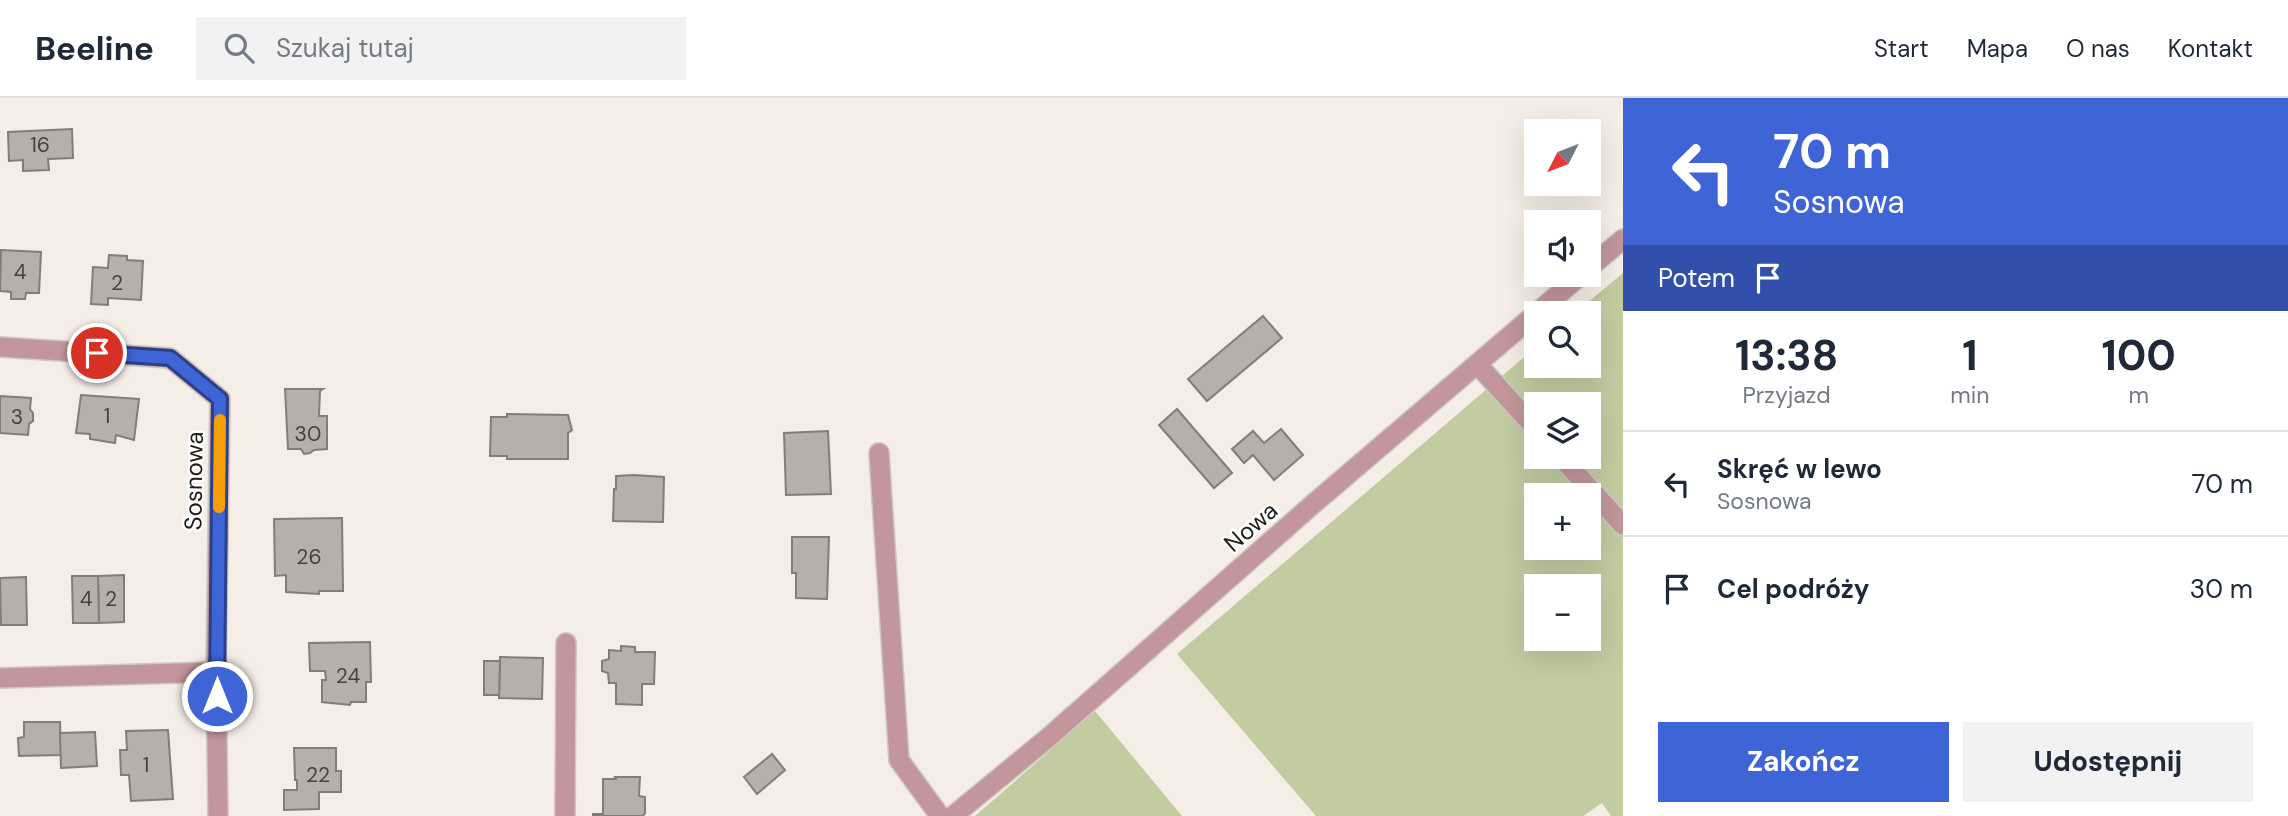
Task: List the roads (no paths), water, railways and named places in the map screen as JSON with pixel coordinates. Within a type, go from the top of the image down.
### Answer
[{"type":"street","points":[[1601,258],[1623,239]]},
{"type":"street","name":"Nowa","points":[[953,816],[1049,737],[1312,505],[1567,287]]},
{"type":"street","name":"Sosnowa","points":[[0,347],[170,358],[220,399],[216,672]]},
{"type":"street","points":[[1478,363],[1524,415]]},
{"type":"street","points":[[880,453],[899,760],[940,816]]},
{"type":"street","points":[[1572,469],[1623,525]]},
{"type":"street","points":[[565,816],[566,643]]},
{"type":"street","points":[[0,678],[216,672],[218,816]]}]
